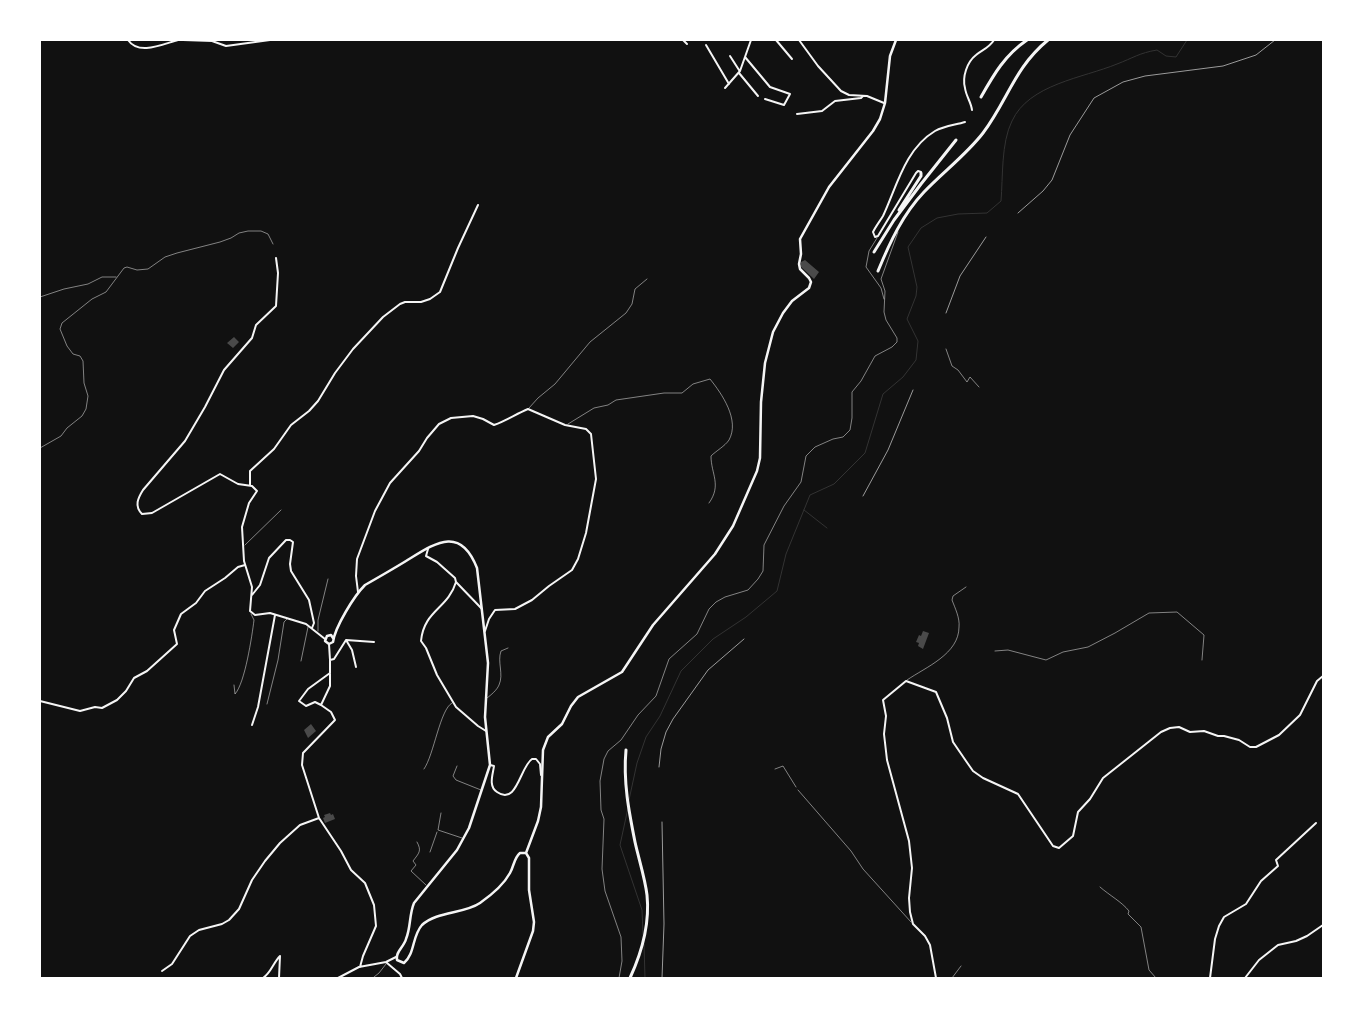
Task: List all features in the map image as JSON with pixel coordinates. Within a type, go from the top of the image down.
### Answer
[{"type":"highway","points":[[981,97],[1000,64],[1013,50],[1027,40]]},
{"type":"highway","points":[[878,270],[891,240],[922,194],[975,142],[991,120],[1016,74],[1048,40]]},
{"type":"highway","points":[[874,252],[920,184],[956,140]]},
{"type":"highway","points":[[894,220],[907,195],[921,176],[921,172]]},
{"type":"highway","points":[[626,750],[627,803],[647,901],[644,938],[639,957],[630,978]]},
{"type":"street","points":[[128,40],[135,47],[142,49],[178,40]]},
{"type":"street","points":[[183,40],[212,41],[226,46],[270,40]]},
{"type":"street","points":[[683,40],[687,44]]},
{"type":"street","points":[[725,88],[739,72],[751,40]]},
{"type":"street","points":[[776,40],[792,59]]},
{"type":"street","points":[[798,40],[841,91],[849,95],[863,96],[884,103]]},
{"type":"street","points":[[526,853],[541,807],[543,750],[548,737],[562,724],[570,706],[578,697],[622,672],[653,625],[714,554],[733,526],[753,483],[760,458],[761,402],[768,349],[775,328],[783,313],[792,301],[809,288],[811,282],[800,269],[800,238],[828,187],[880,120],[890,56],[896,40]]},
{"type":"street","points":[[972,110],[971,101],[964,87],[966,71],[974,56],[987,48],[994,40]]},
{"type":"street","points":[[706,45],[729,84]]},
{"type":"street","points":[[730,56],[739,72],[758,96]]},
{"type":"street","points":[[745,57],[770,86],[790,94],[784,105],[765,99]]},
{"type":"street","points":[[797,114],[817,112],[832,102],[861,98],[863,96]]},
{"type":"street","points":[[921,172],[918,172],[913,178],[877,238],[874,236],[873,232],[883,216],[902,168],[921,142],[945,126],[965,122]]},
{"type":"street","points":[[250,485],[250,471],[274,449],[285,431],[318,401],[335,373],[353,349],[393,309],[404,302],[430,299],[440,292],[478,205]]},
{"type":"street","points":[[276,258],[278,273],[276,306],[256,325],[252,338],[224,370],[190,433],[143,490],[138,499],[138,508],[142,514],[152,513],[220,474],[224,474],[238,484],[250,485],[256,489],[257,491],[250,501],[242,523],[245,565],[252,584],[249,606],[252,613],[257,615],[270,613],[301,622],[312,628],[329,644],[329,691],[321,705]]},
{"type":"street","points":[[358,592],[356,576],[357,559],[382,497],[390,483],[419,451],[439,424],[451,418],[473,416],[494,425],[528,409],[565,426],[586,429],[591,434],[596,479],[588,525],[578,559],[572,570],[532,600],[515,609],[506,611],[495,610],[489,619],[485,632]]},
{"type":"street","points":[[252,595],[260,585],[269,558],[286,540],[290,540],[292,542],[291,571],[308,600],[314,623],[312,628]]},
{"type":"street","points":[[329,644],[333,642],[358,592],[365,585],[436,543],[449,541],[461,545],[468,552],[477,568],[485,632],[489,671],[485,718],[490,764],[464,839],[458,850],[418,897],[412,909],[406,941],[396,957],[386,962],[360,967],[338,978]]},
{"type":"street","points":[[429,546],[426,556],[442,566],[455,578],[456,582],[482,609]]},
{"type":"street","points":[[40,701],[80,711],[95,707],[102,708],[117,700],[126,691],[134,678],[147,671],[177,644],[174,630],[181,614],[196,603],[205,591],[238,567],[245,565]]},
{"type":"street","points":[[456,582],[451,596],[432,612],[426,621],[422,630],[421,641],[454,703],[478,726],[486,731]]},
{"type":"street","points":[[252,725],[258,706],[275,616]]},
{"type":"street","points":[[325,639],[329,635],[334,638]]},
{"type":"street","points":[[330,660],[334,659],[346,640]]},
{"type":"street","points":[[346,640],[374,642]]},
{"type":"street","points":[[346,640],[352,650],[356,667]]},
{"type":"street","points":[[330,673],[308,689],[300,699],[300,702],[306,706],[315,702],[321,705],[331,712],[335,720],[303,754],[302,765],[319,818],[341,851],[350,870],[365,883],[374,905],[376,926],[360,967]]},
{"type":"street","points":[[936,978],[930,945],[925,936],[913,924],[909,898],[912,868],[909,842],[887,760],[884,734],[886,716],[883,700],[906,681],[936,692],[947,718],[953,742],[973,771],[983,778],[1018,794],[1053,846],[1059,848],[1073,836],[1078,812],[1090,799],[1103,778],[1161,732],[1170,728],[1180,727],[1190,732],[1204,731],[1240,740],[1256,747],[1279,735],[1300,715],[1317,681],[1323,676]]},
{"type":"street","points":[[490,764],[494,766],[492,788],[498,793],[505,795],[511,793],[529,761],[532,759],[536,759],[540,764],[543,782]]},
{"type":"street","points":[[162,971],[172,964],[190,936],[199,930],[222,924],[229,920],[239,909],[252,880],[280,843],[300,825],[319,818]]},
{"type":"street","points":[[1210,978],[1215,939],[1224,917],[1246,904],[1260,881],[1278,866],[1276,860],[1316,823]]},
{"type":"street","points":[[396,957],[399,962],[404,963],[408,959],[417,931],[424,924],[478,904],[507,878],[516,857],[522,852],[526,853]]},
{"type":"street","points":[[516,978],[531,940],[534,922],[529,890],[529,858],[526,853]]},
{"type":"street","points":[[1245,978],[1259,960],[1278,945],[1308,936],[1323,925]]},
{"type":"street","points":[[263,978],[280,956],[279,978]]},
{"type":"street","points":[[386,962],[402,978]]},
{"type":"lane","points":[[619,978],[622,961],[620,937],[605,891],[602,868],[604,819],[601,810],[600,781],[604,758],[608,751],[622,740],[638,716],[656,696],[669,659],[697,634],[709,609],[725,597],[748,590],[758,579],[763,571],[762,557],[764,545],[784,506],[801,482],[806,456],[809,452],[822,444],[843,437],[850,430],[852,425],[852,392],[854,388],[861,381],[875,356],[892,347],[897,342],[897,338],[886,320],[882,274],[901,223]]},
{"type":"lane","points":[[877,238],[870,251],[866,267],[880,288],[884,301]]},
{"type":"lane","points":[[528,409],[555,384],[590,342],[626,313],[632,304],[635,289],[647,279]]},
{"type":"lane","points":[[565,426],[590,410],[608,405],[616,400],[682,393],[693,384],[710,379],[724,399],[732,421],[732,428],[728,441],[711,456],[711,464],[716,480],[713,498],[709,503]]},
{"type":"lane","points":[[244,546],[281,510]]},
{"type":"lane","points":[[318,633],[318,620],[328,579]]},
{"type":"lane","points":[[906,681],[920,673],[950,650],[956,641],[960,625],[952,600],[953,596],[966,587]]},
{"type":"lane","points":[[234,685],[234,694],[242,680],[245,667],[254,620],[252,613]]},
{"type":"lane","points":[[267,704],[278,660],[282,629],[286,619]]},
{"type":"lane","points":[[301,661],[309,626]]},
{"type":"lane","points":[[486,699],[499,686],[501,670],[499,656],[501,651],[508,648]]},
{"type":"lane","points":[[424,769],[431,755],[447,706],[454,703]]},
{"type":"lane","points":[[457,766],[453,776],[456,780],[482,790]]},
{"type":"lane","points":[[798,790],[863,869],[913,924]]},
{"type":"lane","points":[[430,852],[438,830],[441,813]]},
{"type":"lane","points":[[438,830],[464,839]]},
{"type":"lane","points":[[416,842],[421,852],[413,861],[416,865],[411,871],[428,886]]},
{"type":"lane","points":[[1100,887],[1125,905],[1129,910],[1128,914],[1140,927],[1149,970],[1156,978]]},
{"type":"lane","points":[[374,977],[381,971],[386,962]]},
{"type":"lane","points":[[952,978],[962,966]]},
{"type":"lane","points":[[346,978],[347,973]]},
{"type":"path","points":[[40,448],[61,436],[67,428],[82,416],[86,409],[88,396],[84,384],[83,361],[80,356],[73,354],[67,346],[60,329],[62,323],[92,299],[106,292],[127,267],[137,270],[148,269],[176,252],[220,242],[243,232],[264,232],[270,236],[273,244]]},
{"type":"path","points":[[40,297],[88,284],[102,277],[118,277]]},
{"type":"path","points":[[946,350],[952,366],[958,370],[967,382],[970,377],[979,386]]},
{"type":"path","points":[[995,651],[1008,650],[1046,660],[1063,652],[1088,647],[1149,613],[1177,612],[1204,634],[1202,660]]},
{"type":"path","points":[[775,769],[783,766],[794,780],[798,790]]},
{"type":"building","points":[[805,260],[819,272],[814,279],[800,266],[801,262]]},
{"type":"building","points":[[234,337],[239,342],[233,348],[227,343]]},
{"type":"building","points":[[923,631],[929,633],[923,649],[916,642]]},
{"type":"building","points":[[311,724],[316,731],[308,738],[304,730]]},
{"type":"building","points":[[330,813],[331,815],[333,814],[335,819],[325,823],[324,815]]},
{"type":"waterway","points":[[629,800],[637,763],[646,737],[660,716],[681,671],[713,639],[746,617],[777,591],[786,554],[810,495],[834,484],[865,453],[883,394],[903,377],[916,360],[918,341],[907,319],[916,296],[917,287],[908,247],[921,228],[937,218],[958,214],[987,213],[1001,201],[1003,160],[1008,130],[1020,109],[1031,98],[1044,90],[1073,78],[1145,53],[1157,50],[1166,56],[1176,57],[1187,40]]},
{"type":"waterway","points":[[804,510],[827,528]]},
{"type":"waterway","points":[[628,808],[620,845],[642,910],[643,935]]},
{"type":"waterway","points":[[644,944],[645,978]]},
{"type":"railway","points":[[1018,213],[1043,191],[1052,180],[1070,135],[1094,98],[1123,82],[1145,76],[1223,66],[1256,55],[1275,40]]},
{"type":"railway","points":[[946,313],[960,276],[986,237]]},
{"type":"railway","points":[[863,496],[888,450],[913,390]]},
{"type":"railway","points":[[659,767],[661,749],[666,732],[673,719],[708,670],[744,639]]},
{"type":"railway","points":[[662,822],[664,924],[662,978]]}]
